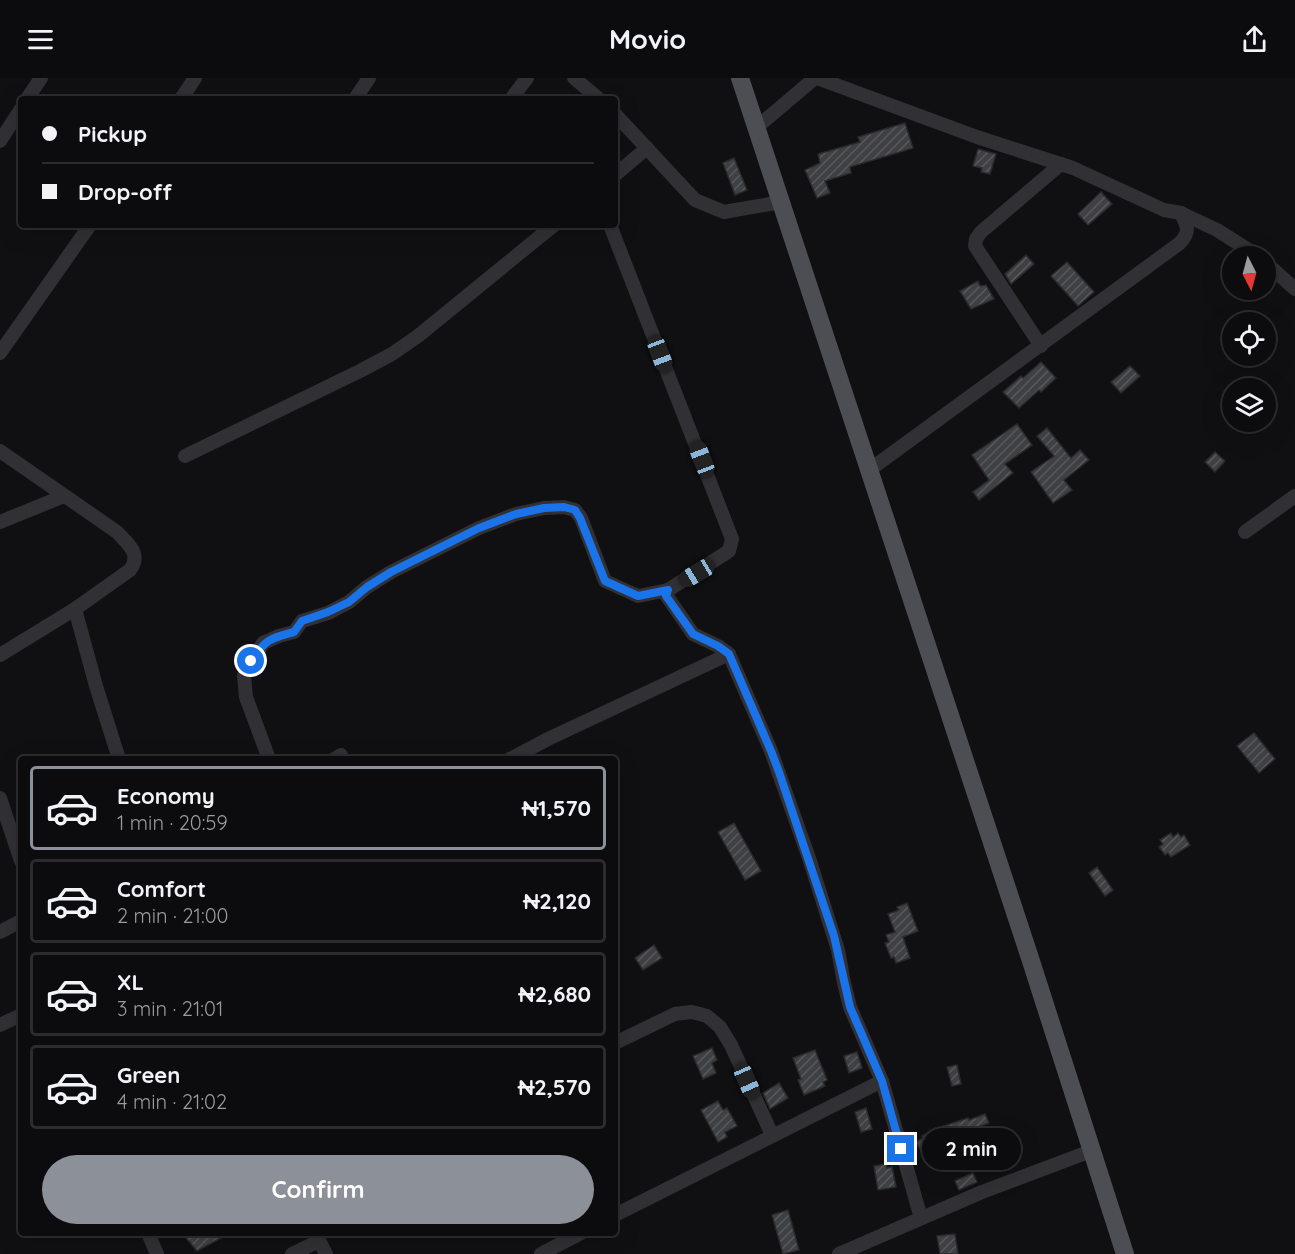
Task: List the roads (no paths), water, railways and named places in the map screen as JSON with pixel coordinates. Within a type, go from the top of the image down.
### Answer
[{"type":"main road","points":[[740,78],[1030,958],[1125,1254]]},
{"type":"street","points":[[29,96],[41,78]]},
{"type":"street","points":[[183,96],[195,78]]},
{"type":"street","points":[[357,96],[369,78]]},
{"type":"street","points":[[513,96],[528,78]]},
{"type":"street","points":[[573,78],[595,96]]},
{"type":"street","points":[[756,128],[816,78],[977,137],[1061,164],[1164,210],[1181,213],[1217,230],[1242,246]]},
{"type":"street","points":[[0,141],[18,114]]},
{"type":"street","points":[[618,117],[695,200],[724,212],[781,202]]},
{"type":"street","points":[[618,172],[647,148]]},
{"type":"street","points":[[1041,346],[975,246],[981,232],[1061,164]]},
{"type":"street","points":[[868,471],[1180,243],[1186,236],[1188,227],[1181,213]]},
{"type":"street","points":[[0,353],[88,228]]},
{"type":"street","points":[[185,456],[392,354],[418,336],[550,228]]},
{"type":"street","points":[[268,756],[246,697],[244,676],[263,643],[294,632],[302,621],[349,602],[391,572],[479,528],[516,514],[544,508],[564,507],[575,510],[605,581],[638,596],[668,590],[729,551],[732,538],[611,228]]},
{"type":"street","points":[[1276,272],[1295,289]]},
{"type":"street","points":[[0,451],[117,532],[133,549],[135,557],[130,570],[75,609],[0,655]]},
{"type":"street","points":[[0,522],[64,496]]},
{"type":"street","points":[[1245,532],[1295,496]]},
{"type":"street","points":[[668,590],[666,596],[693,634],[729,654],[771,751],[834,936],[850,1007],[882,1081],[921,1218]]},
{"type":"street","points":[[75,609],[118,756]]},
{"type":"street","points":[[516,756],[729,654]]},
{"type":"street","points":[[0,798],[18,852]]},
{"type":"street","points":[[0,932],[18,923]]},
{"type":"street","points":[[618,1042],[675,1014],[692,1011],[706,1016],[720,1027],[731,1045],[772,1135]]},
{"type":"street","points":[[0,1025],[18,1016]]},
{"type":"street","points":[[618,1213],[882,1081]]},
{"type":"street","points":[[839,1254],[982,1192],[1091,1151]]},
{"type":"street","points":[[148,1236],[157,1254]]},
{"type":"street","points":[[541,1254],[575,1236]]},
{"type":"street","points":[[292,1254],[317,1237],[326,1254]]}]
